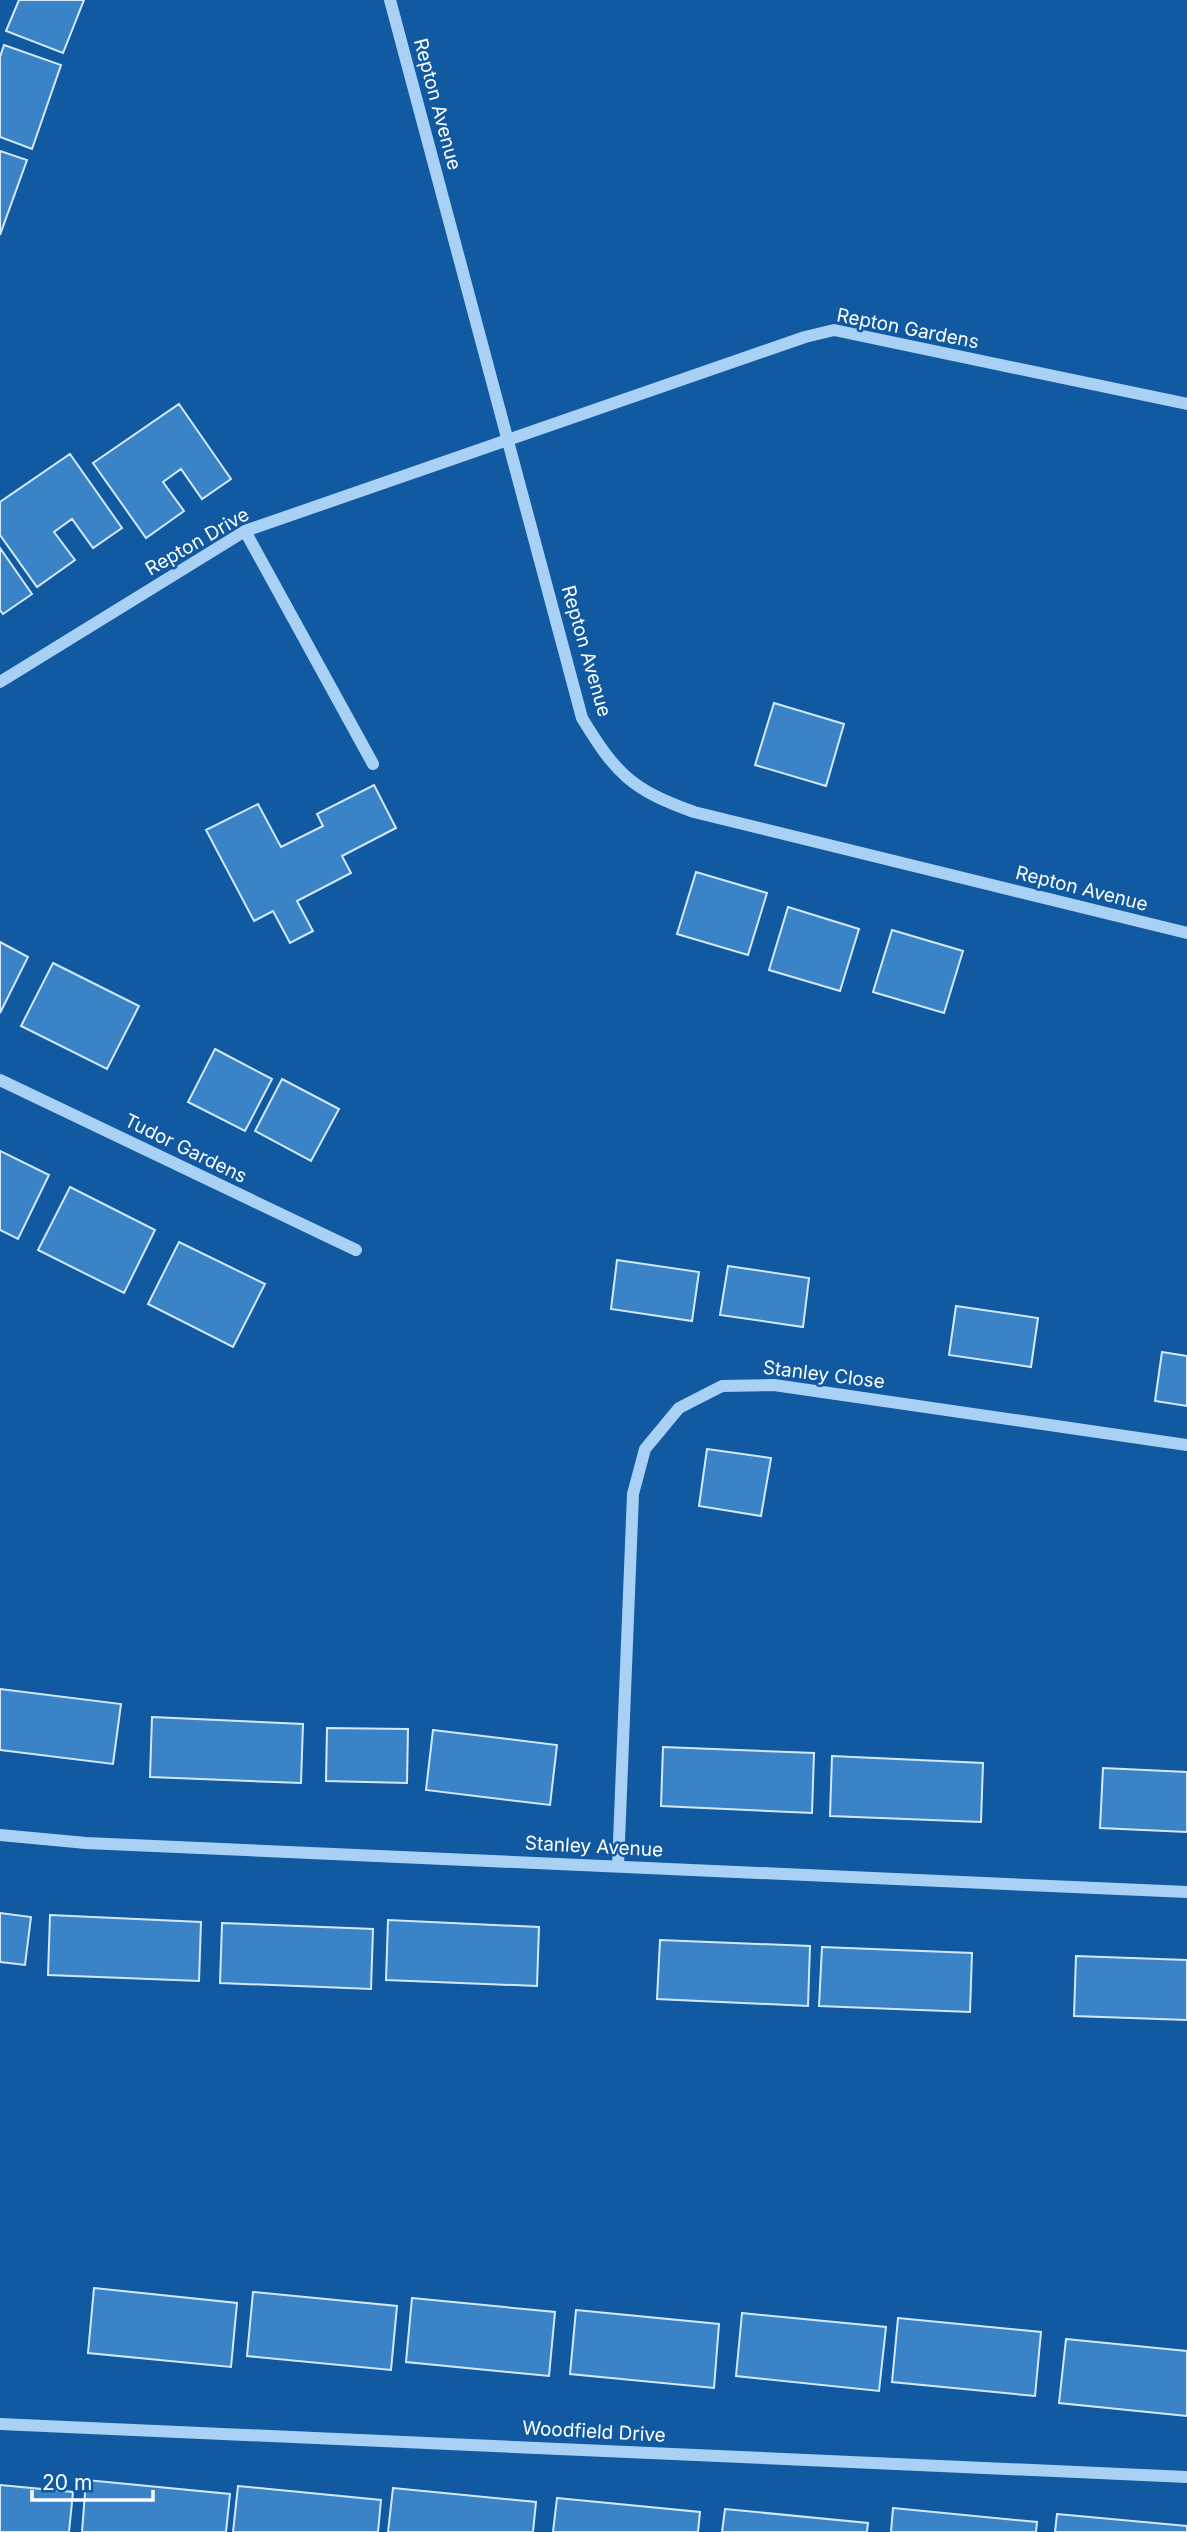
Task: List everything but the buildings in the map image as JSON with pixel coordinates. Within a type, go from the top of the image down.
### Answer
[{"type":"street","name":"Repton Avenue","points":[[390,0],[582,718],[605,755],[633,784],[660,800],[694,812],[1187,933]]},
{"type":"street","name":"Repton Gardens","points":[[509,438],[805,337],[834,330],[1187,404]]},
{"type":"street","name":"Repton Drive","points":[[0,682],[245,531],[509,438]]},
{"type":"street","points":[[245,531],[373,764]]},
{"type":"street","name":"Tudor Gardens","points":[[0,1080],[356,1250]]},
{"type":"street","name":"Stanley Close","points":[[618,1866],[633,1494],[645,1449],[679,1408],[722,1385],[774,1385],[1187,1445]]},
{"type":"street","name":"Stanley Avenue","points":[[0,1835],[86,1843],[1187,1892]]},
{"type":"street","name":"Woodfield Drive","points":[[0,2424],[1187,2477]]}]
